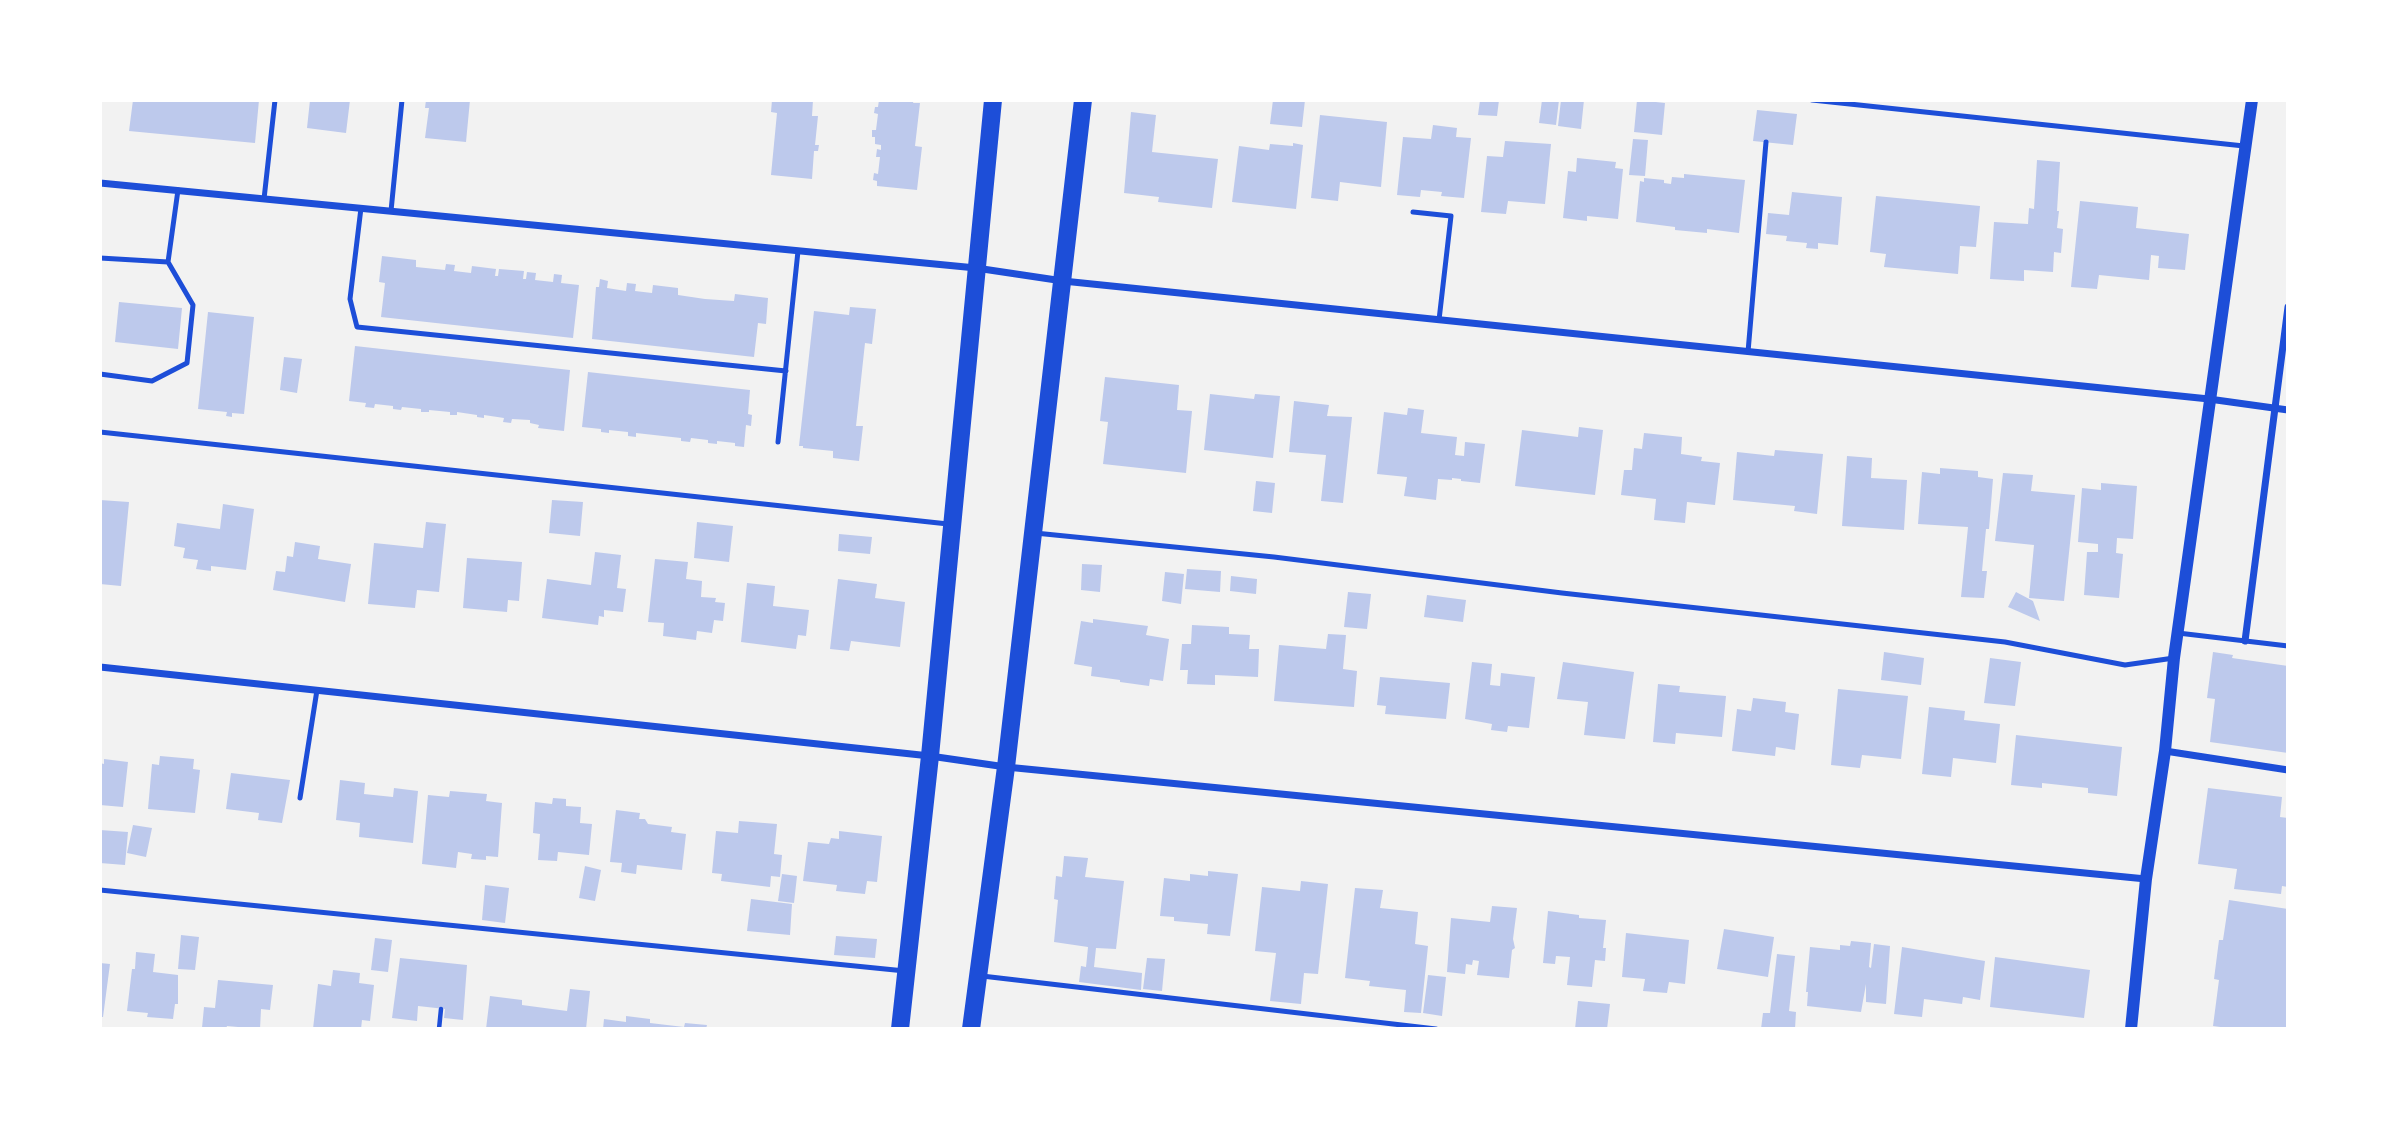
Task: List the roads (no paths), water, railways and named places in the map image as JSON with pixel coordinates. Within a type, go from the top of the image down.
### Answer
[{"type":"main road","points":[[900,1029],[930,756],[993,100]]},
{"type":"main road","points":[[971,1029],[1006,767],[1083,100]]},
{"type":"street","points":[[2131,1029],[2146,880],[2165,751],[2174,658],[2252,100]]},
{"type":"street","points":[[100,183],[976,268],[1063,281],[2209,399],[2288,410]]},
{"type":"street","points":[[2245,641],[2288,307]]},
{"type":"street","points":[[100,667],[930,756],[1006,767],[2146,880]]},
{"type":"street","points":[[2165,751],[2288,770]]},
{"type":"lane","points":[[264,199],[275,100]]},
{"type":"lane","points":[[391,211],[402,100]]},
{"type":"lane","points":[[1812,100],[2246,146]]},
{"type":"lane","points":[[1748,352],[1766,142]]},
{"type":"lane","points":[[100,374],[152,381],[187,363],[193,305],[168,262],[178,190]]},
{"type":"lane","points":[[360,208],[350,299],[357,327],[786,371]]},
{"type":"lane","points":[[1413,212],[1451,216],[1439,320]]},
{"type":"lane","points":[[778,442],[798,251]]},
{"type":"lane","points":[[100,257],[168,262]]},
{"type":"lane","points":[[100,432],[952,524]]},
{"type":"lane","points":[[1033,533],[1274,557],[1562,593],[2005,642],[2125,665],[2174,658]]},
{"type":"lane","points":[[2178,633],[2288,646]]},
{"type":"lane","points":[[300,798],[317,690]]},
{"type":"lane","points":[[100,890],[906,971]]},
{"type":"lane","points":[[978,975],[1436,1029]]}]
